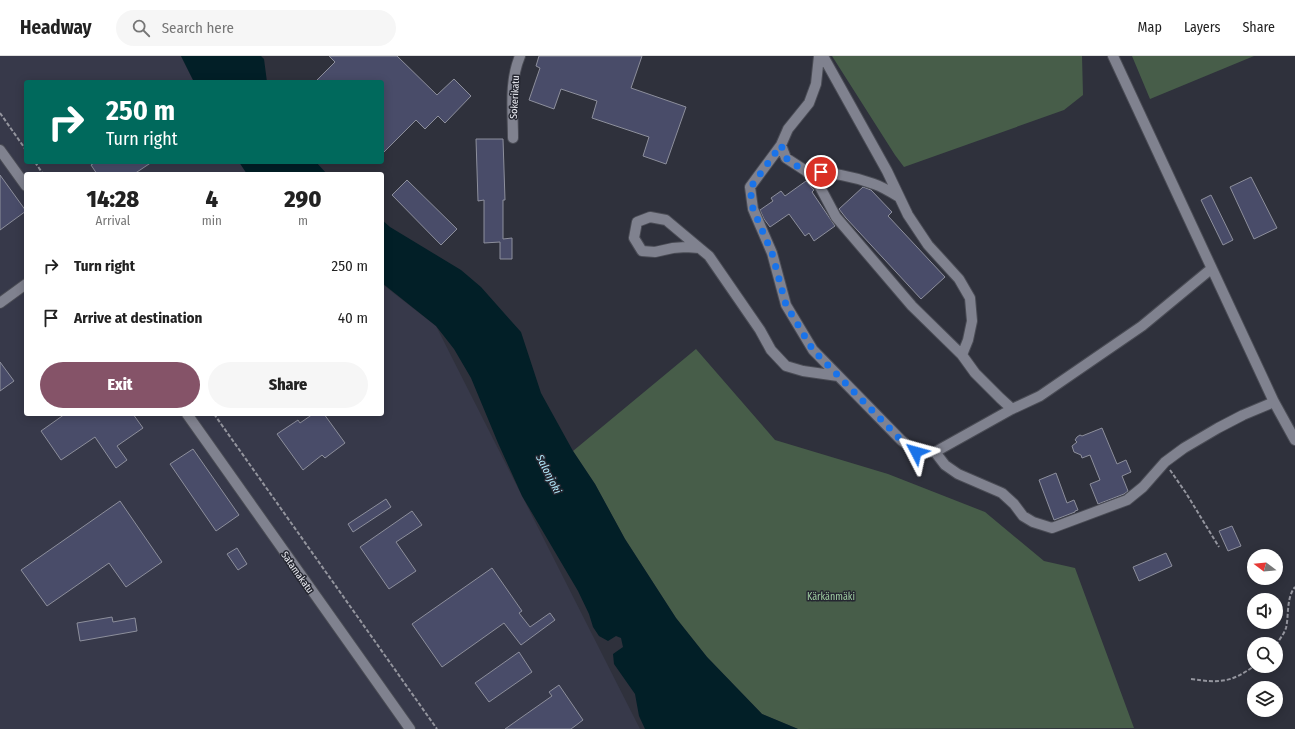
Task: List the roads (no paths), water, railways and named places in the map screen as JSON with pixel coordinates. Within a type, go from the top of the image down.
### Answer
[{"type":"street","name":"Sokerikatu","points":[[513,138],[513,86],[517,63],[520,56]]},
{"type":"street","points":[[819,56],[816,84],[809,103],[788,129],[781,145],[750,188],[753,209],[772,253],[786,305],[813,350],[901,440],[916,452],[935,452],[1012,409],[1040,396],[1142,326],[1211,269]]},
{"type":"street","points":[[823,56],[887,171],[908,215],[928,245],[959,279],[970,298],[972,321],[968,340],[962,355]]},
{"type":"street","points":[[1113,56],[1274,402],[1295,440]]},
{"type":"street","points":[[781,145],[786,158],[806,171],[820,187],[836,217],[912,306],[962,355],[975,373],[1012,409]]},
{"type":"street","points":[[0,150],[24,183]]},
{"type":"street","points":[[806,171],[845,176],[874,184],[899,196]]},
{"type":"street","points":[[699,248],[673,248],[655,252],[642,251],[634,238],[637,222],[650,217],[666,220],[709,256],[760,330],[771,350],[786,366],[804,371],[838,376]]},
{"type":"street","points":[[0,303],[24,285]]},
{"type":"street","points":[[935,452],[945,465],[958,474],[1002,493],[1014,504],[1023,516],[1033,522],[1052,528],[1127,500],[1143,487],[1165,462],[1184,448],[1243,415],[1274,402]]},
{"type":"street","name":"Satamakatu","points":[[188,416],[410,729]]},
{"type":"water","points":[[181,56],[261,56],[264,59],[267,80],[193,80]]},
{"type":"water","points":[[240,164],[318,164],[325,172],[246,172]]},
{"type":"water","name":"Salonjoki","points":[[384,222],[390,227],[461,270],[481,287],[521,332],[541,393],[573,451],[595,484],[625,539],[676,618],[707,657],[762,714],[798,729],[645,729],[639,716],[635,694],[614,664],[613,654],[623,647],[621,638],[616,636],[608,641],[599,636],[593,627],[589,614],[578,591],[522,496],[471,378],[454,349],[436,326],[384,285]]},
{"type":"park label","name":"Kärkänmäki","points":[[831,596]]}]
